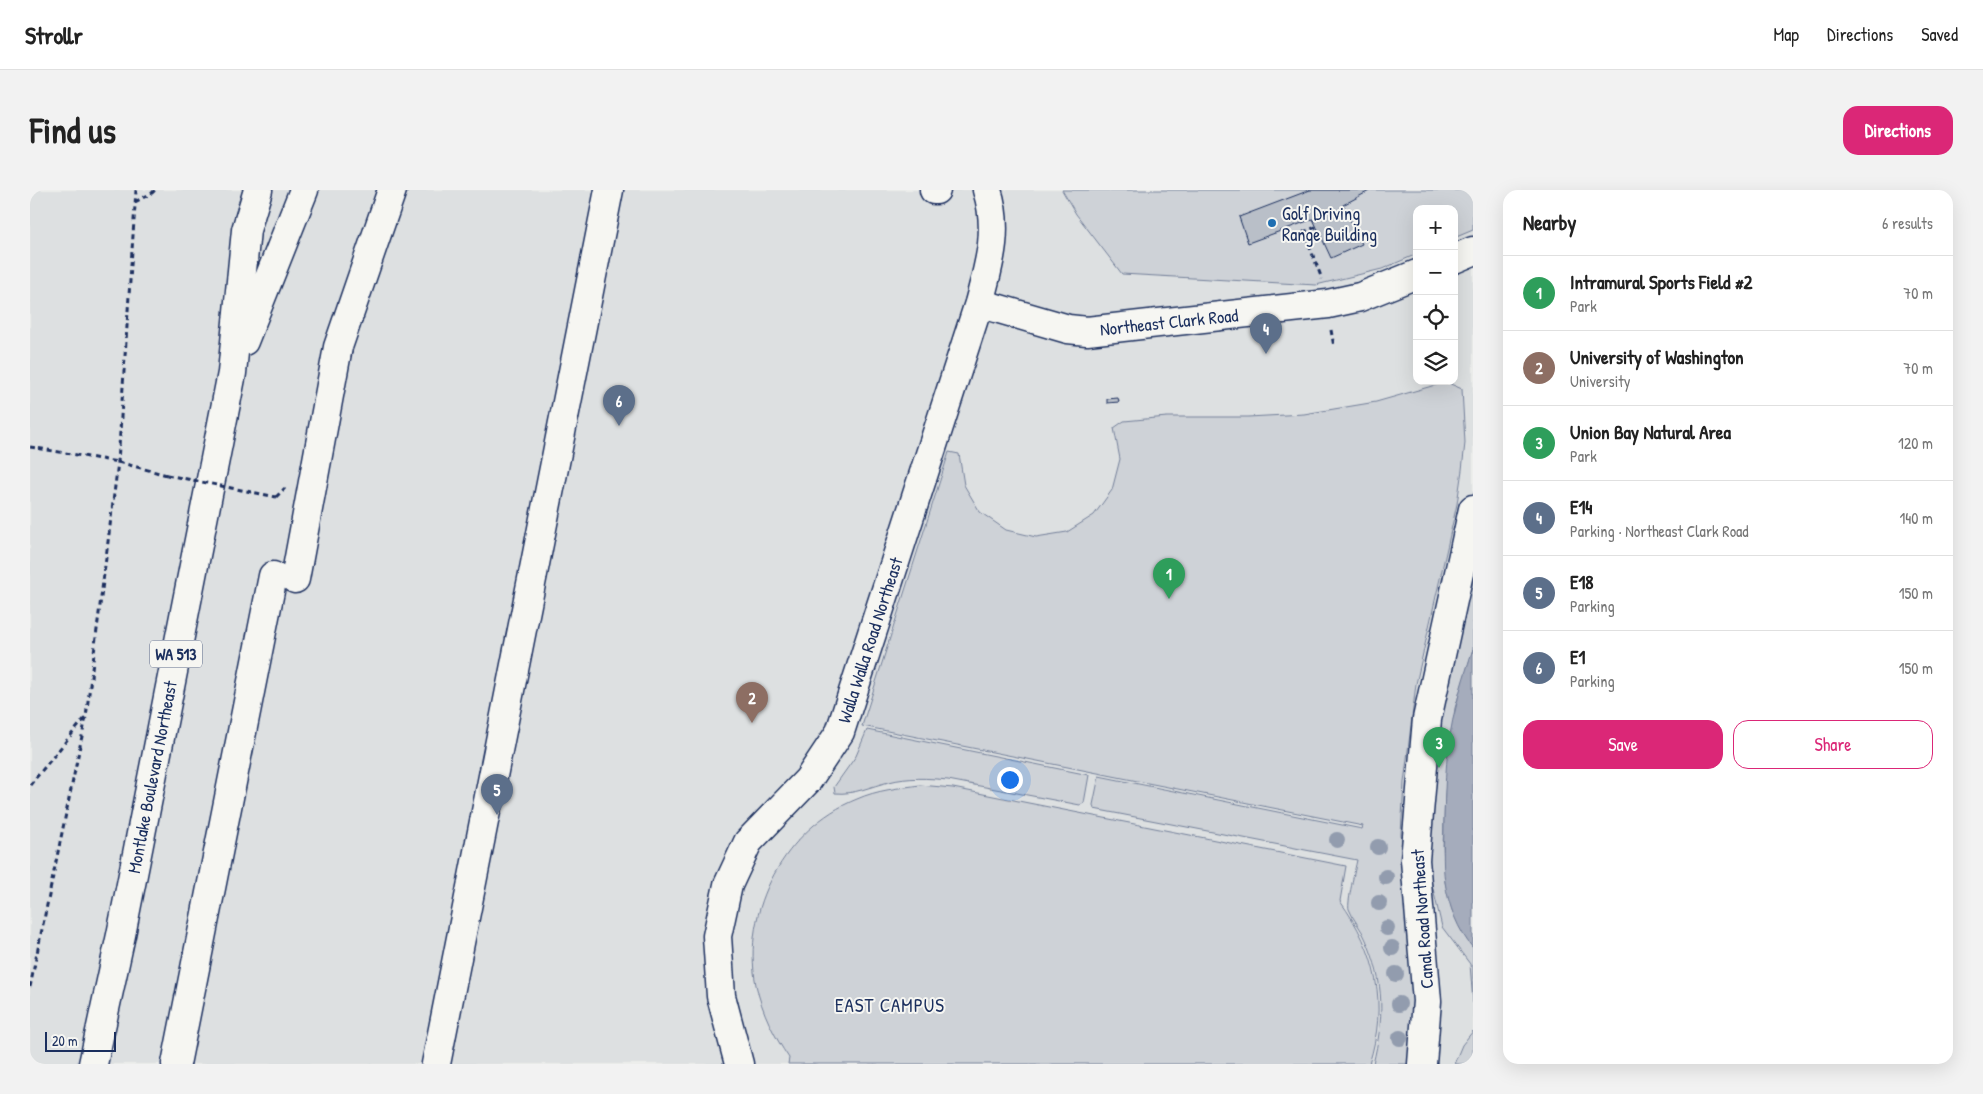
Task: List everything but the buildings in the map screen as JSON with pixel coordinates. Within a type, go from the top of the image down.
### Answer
[{"type":"main road","name":"Montlake Boulevard Northeast","points":[[93,1064],[121,935],[232,372],[246,230],[258,190]]},
{"type":"main road","name":"Montlake Boulevard Northeast","points":[[232,372],[304,190]]},
{"type":"main road","points":[[176,1064],[284,577],[338,347],[392,190]]},
{"type":"main road","points":[[436,1064],[609,190]]},
{"type":"main road","name":"Walla Walla Road Northeast","points":[[739,1064],[721,996],[717,936],[728,885],[748,842],[808,780],[840,732],[979,303],[992,250],[994,232],[992,210],[987,190]]},
{"type":"main road","points":[[1458,257],[1473,251]]},
{"type":"main road","name":"Northeast Clark Road","points":[[979,303],[1068,329],[1087,330],[1328,304],[1360,297],[1413,276]]},
{"type":"main road","name":"Canal Road Northeast","points":[[1422,1064],[1428,1001],[1415,860],[1426,729],[1473,509]]},
{"type":"path","points":[[30,987],[86,718],[118,462],[136,190]]},
{"type":"path","points":[[136,202],[155,190]]},
{"type":"path","points":[[30,447],[118,462],[167,476],[276,497]]},
{"type":"path","points":[[30,786],[86,718]]},
{"type":"shaded area","points":[[30,190],[1473,190],[1473,1064],[30,1064]]},
{"type":"shaded area","points":[[1062,190],[1473,190],[1473,230],[1458,236],[1458,205],[1413,205],[1413,256],[1382,269],[1316,285],[1122,274],[1076,214]]},
{"type":"shaded area","points":[[1436,385],[1453,385],[1462,389],[1465,443],[1457,504],[1416,684],[1404,783],[1401,834],[1417,977],[1416,1064],[1373,1064],[1377,1048],[1381,1001],[1377,971],[1372,956],[1364,936],[1349,909],[1350,893],[1357,860],[1094,809],[1093,805],[1099,776],[1362,829],[1363,826],[862,726],[949,452],[959,454],[964,485],[980,512],[1006,530],[1036,537],[1067,532],[1094,515],[1112,490],[1120,459],[1114,428],[1124,421],[1167,417],[1248,417],[1304,414],[1376,402]]},
{"type":"shaded area","points":[[1473,561],[1473,649],[1455,708],[1445,794],[1443,846],[1445,882],[1452,910],[1460,928],[1473,948],[1473,1003],[1470,964],[1442,927],[1430,876],[1427,826],[1438,723]]},
{"type":"shaded area","points":[[867,730],[1089,775],[1084,803],[1080,805],[948,780],[926,778],[896,780],[856,791],[835,793],[834,787],[856,756]]},
{"type":"shaded area","points":[[920,785],[953,788],[1346,866],[1340,901],[1353,920],[1363,940],[1376,979],[1378,1020],[1369,1064],[788,1064],[789,1058],[778,1041],[762,1005],[756,985],[753,957],[755,928],[762,901],[774,875],[789,851],[809,830],[831,812],[872,793]]},
{"type":"shaded area","points":[[1473,1031],[1473,1056],[1469,1064],[1454,1064],[1462,1045]]},
{"type":"water","points":[[1473,649],[1473,948],[1458,925],[1451,908],[1445,882],[1443,859],[1444,807],[1450,735]]},
{"type":"place","name":"Golf Driving Range Building","points":[[1272,223]]},
{"type":"place","name":"E14","points":[[1266,354]]},
{"type":"place","name":"E1","points":[[619,426]]},
{"type":"place","name":"Intramural Sports Field #2","points":[[1169,599]]},
{"type":"place","name":"University of Washington","points":[[752,723]]},
{"type":"place","name":"Union Bay Natural Area","points":[[1439,768]]},
{"type":"place","name":"E18","points":[[497,815]]},
{"type":"district","name":"EAST CAMPUS","points":[[890,1005]]}]
